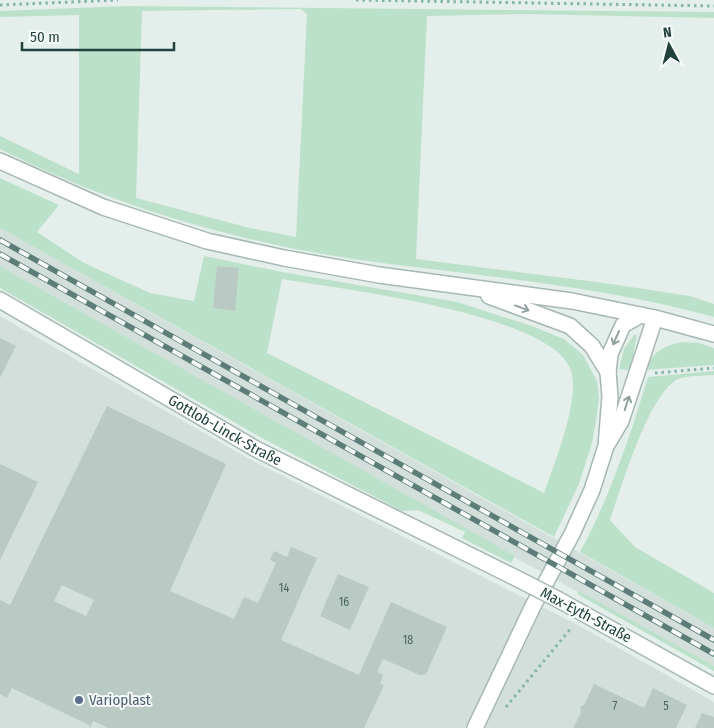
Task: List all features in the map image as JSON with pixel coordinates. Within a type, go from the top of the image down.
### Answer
[{"type":"street","points":[[0,161],[103,207],[198,238],[284,258],[460,286],[572,301],[648,317],[714,334]]},
{"type":"street","points":[[460,286],[570,326],[592,346],[608,372]]},
{"type":"street","name":"Gottlob-Linck-Straße","points":[[0,300],[256,448],[456,548]]},
{"type":"street","points":[[475,728],[533,606],[572,534],[592,490],[606,446],[610,397],[608,372],[610,354],[623,325],[648,317]]},
{"type":"street","points":[[606,446],[621,421],[637,374],[648,317]]},
{"type":"street","name":"Max-Eyth-Straße","points":[[456,548],[559,600],[714,686]]},
{"type":"path","points":[[0,5],[118,0]]},
{"type":"path","points":[[356,0],[714,6]]},
{"type":"path","points":[[637,374],[714,368]]},
{"type":"path","points":[[501,713],[583,613]]},
{"type":"shaded area","points":[[0,228],[714,628],[714,666],[514,557],[0,266]]},
{"type":"shaded area","points":[[0,316],[251,460],[578,625],[714,702],[714,728],[0,728]]},
{"type":"green space","points":[[127,6],[714,12],[714,18],[528,14],[427,16],[416,259],[690,296],[714,304],[714,317],[591,290],[333,256],[283,246],[186,222],[91,190],[0,149],[0,136],[79,174],[79,15],[0,17],[0,11]],"holes":[[[301,9],[307,14],[296,237],[250,228],[136,198],[142,11]]]},
{"type":"green space","points":[[0,178],[59,205],[37,232],[84,263],[150,293],[194,301],[204,256],[282,272],[457,302],[532,326],[564,339],[583,355],[597,381],[599,398],[592,443],[579,484],[554,537],[0,228]],"holes":[[[282,279],[393,297],[484,318],[523,332],[553,349],[570,368],[573,380],[570,412],[544,493],[267,353]]]},
{"type":"green space","points":[[0,266],[515,556],[511,563],[462,538],[465,532],[418,510],[402,511],[260,437],[0,288]]},
{"type":"green space","points":[[634,335],[637,335],[630,370],[619,369],[624,349]]},
{"type":"green space","points":[[683,342],[699,343],[714,348],[714,365],[645,370],[651,358],[660,350]]},
{"type":"green space","points":[[714,371],[714,375],[680,378],[665,390],[655,405],[637,444],[610,520],[635,547],[714,593],[714,628],[580,552],[610,488],[648,377]]},
{"type":"green space","points":[[579,591],[714,666],[714,671],[577,594]]},
{"type":"building","points":[[217,266],[239,268],[235,311],[213,308]]},
{"type":"building","points":[[0,338],[16,346],[0,378]]},
{"type":"building","points":[[107,406],[226,464],[170,591],[234,619],[244,597],[258,603],[276,563],[270,560],[274,551],[287,557],[291,547],[317,558],[281,640],[359,675],[391,602],[447,627],[426,674],[420,675],[383,659],[377,672],[383,675],[380,684],[384,685],[364,728],[108,728],[93,721],[90,728],[89,725],[12,688],[7,698],[0,694],[0,600],[10,605]],"holes":[[[62,585],[94,600],[86,616],[54,601]]]},
{"type":"building","points":[[0,464],[38,482],[0,560]]},
{"type":"building","points":[[338,574],[369,587],[350,630],[320,616]]},
{"type":"building","points":[[594,684],[644,708],[653,688],[687,705],[676,728],[573,728],[581,713],[580,707],[584,705]]},
{"type":"building","points":[[702,713],[714,717],[714,728],[695,728]]},
{"type":"railway","points":[[0,240],[714,640]]},
{"type":"railway","points":[[0,254],[714,654]]},
{"type":"place","name":"Varioplast","points":[[79,700]]}]
